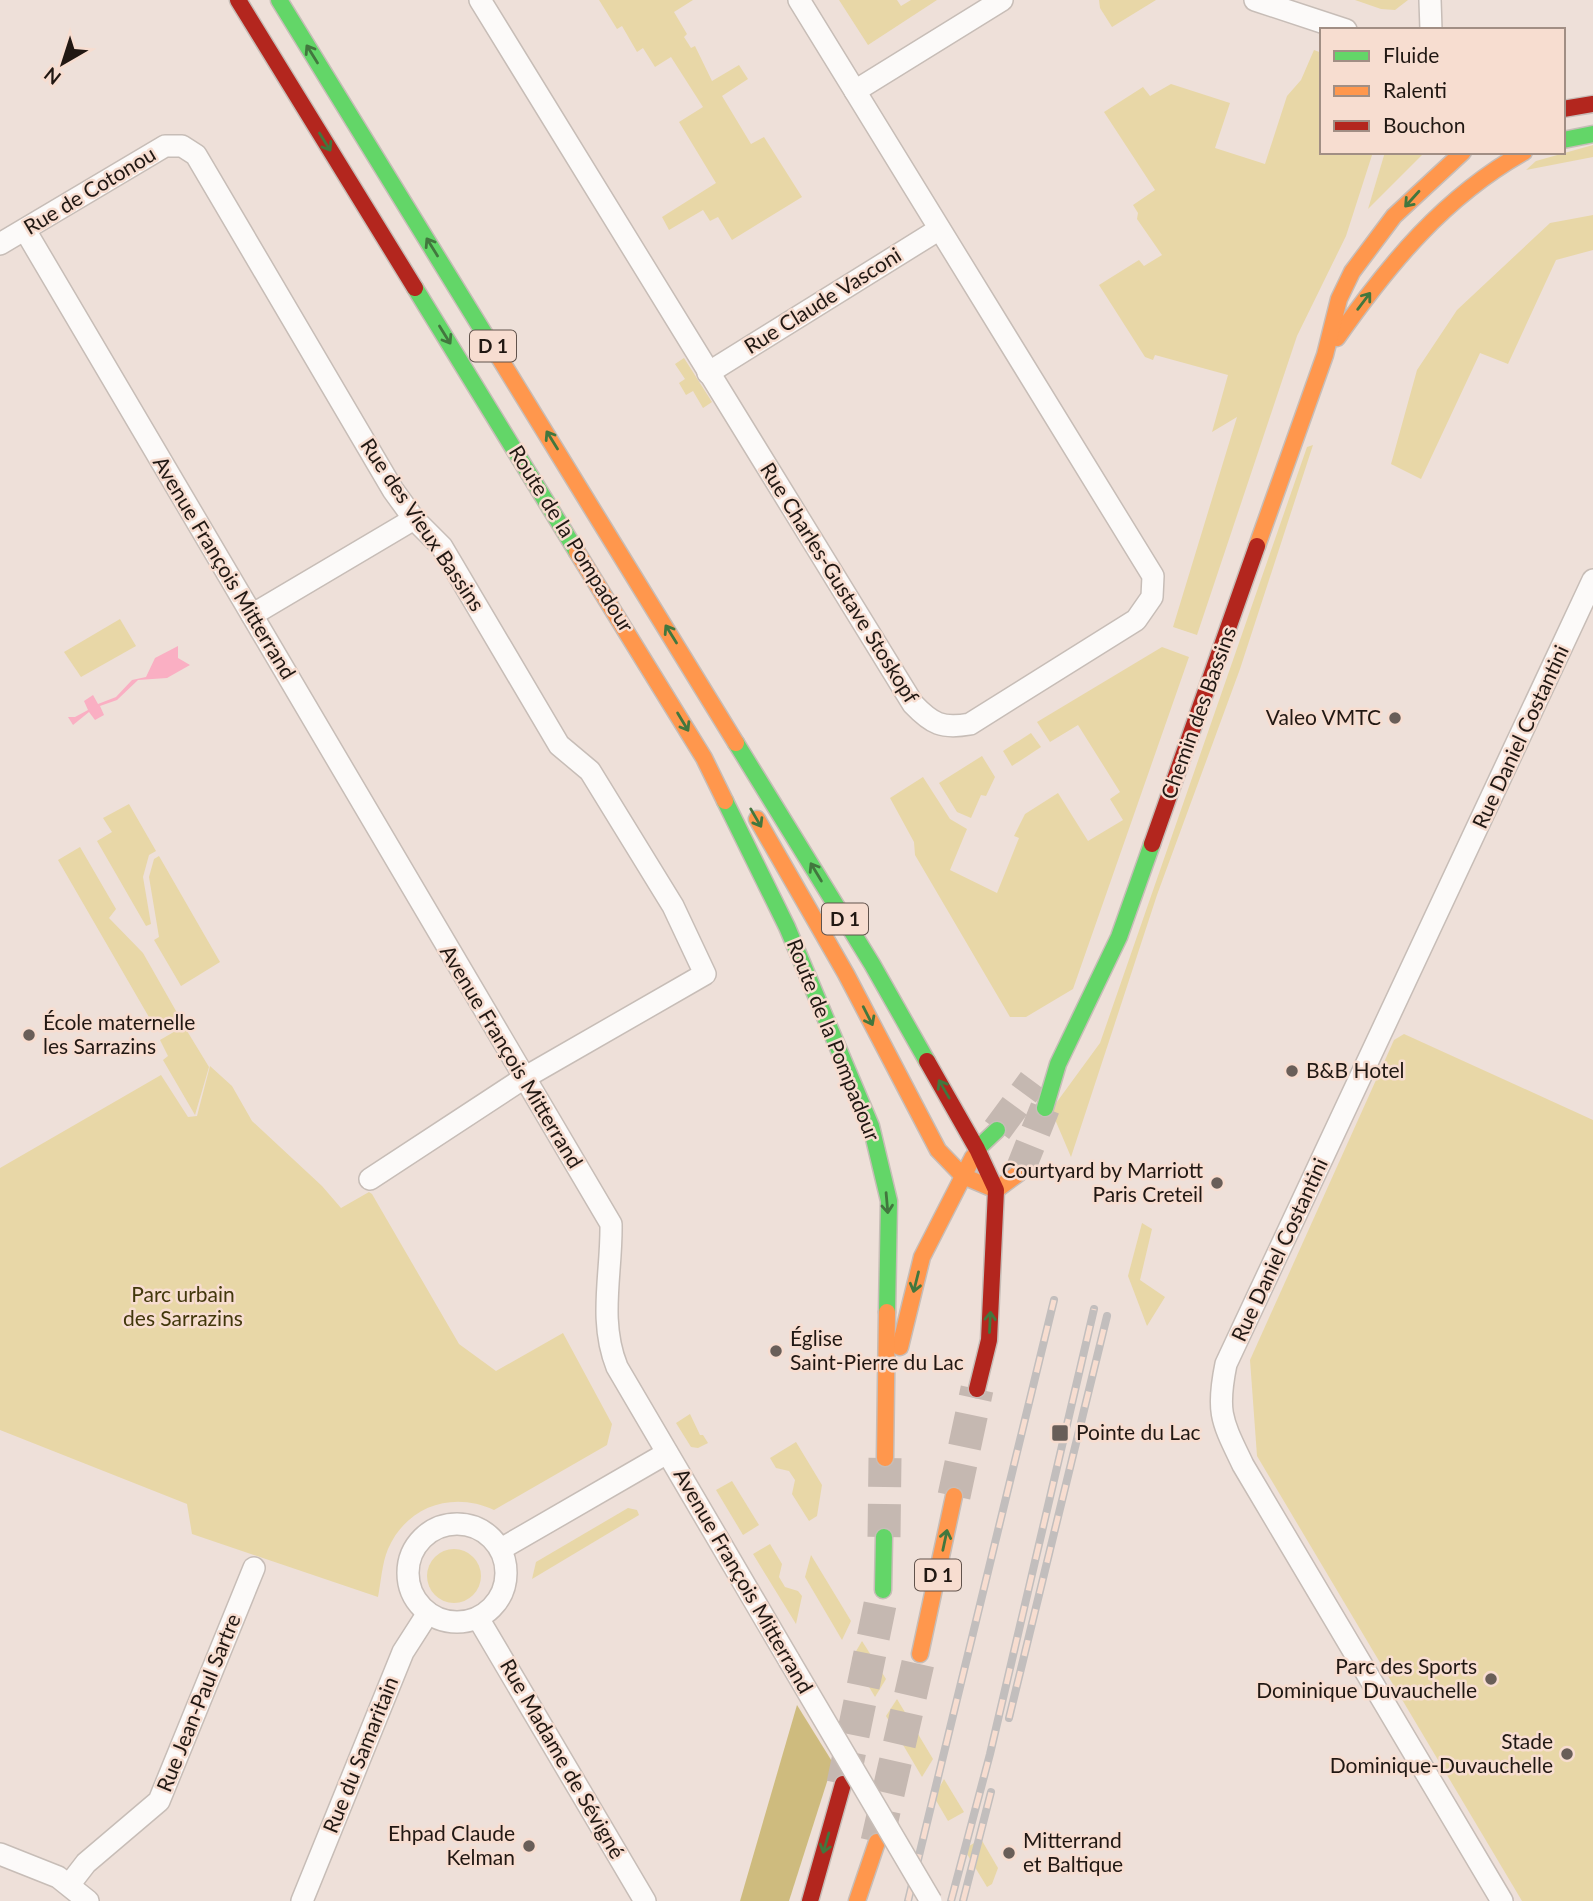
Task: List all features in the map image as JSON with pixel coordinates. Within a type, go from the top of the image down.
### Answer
[{"type":"main road","name":"Route de la Pompadour","points":[[238,0],[624,624],[716,782],[787,927],[871,1126],[889,1201],[886,1408]]},
{"type":"main road","name":"Route de la Pompadour","points":[[279,0],[872,964],[977,1149]]},
{"type":"main road","points":[[1565,109],[1593,104]]},
{"type":"main road","points":[[1565,140],[1593,134]]},
{"type":"main road","name":"Chemin des Bassins","points":[[1045,1108],[1058,1064],[1119,937],[1325,355],[1342,292],[1374,240],[1422,187],[1460,154]]},
{"type":"main road","name":"Chemin des Bassins","points":[[1325,355],[1405,248],[1502,157]]},
{"type":"main road","points":[[624,624],[655,642],[662,653]]},
{"type":"main road","points":[[696,713],[730,772]]},
{"type":"main road","points":[[750,808],[846,974],[938,1150],[963,1176],[996,1190],[1018,1173]]},
{"type":"main road","points":[[1033,1081],[1058,1064]]},
{"type":"main road","points":[[977,1149],[998,1130]]},
{"type":"main road","name":"D 1","points":[[885,1458],[886,1408],[922,1257],[977,1149]]},
{"type":"main road","name":"D 1","points":[[977,1149],[996,1190],[989,1340],[977,1389]]},
{"type":"main road","name":"D 1","points":[[920,1654],[954,1496]]},
{"type":"main road","points":[[883,1590],[884,1536]]},
{"type":"main road","points":[[810,1901],[843,1784]]},
{"type":"main road","points":[[858,1901],[877,1842]]},
{"type":"street","name":"Rue Charles-Gustave Stoskopf","points":[[480,0],[913,704],[930,722],[953,727],[970,724],[1136,620],[1152,597],[1153,576],[799,0]]},
{"type":"street","points":[[855,91],[1002,0]]},
{"type":"street","points":[[1255,0],[1340,28]]},
{"type":"street","points":[[1430,0],[1431,28]]},
{"type":"street","name":"Rue de Cotonou","points":[[0,244],[165,146],[182,146]]},
{"type":"street","name":"Rue des Vieux Bassins","points":[[182,146],[196,155],[204,167],[393,490],[414,519],[449,556],[559,745],[590,771],[606,796],[673,906],[705,974],[524,1078]]},
{"type":"street","name":"Chemin des Bassins","points":[[1463,154],[1472,185]]},
{"type":"street","name":"Avenue François Mitterrand","points":[[26,230],[611,1224],[605,1314],[608,1346],[667,1453],[931,1901]]},
{"type":"street","name":"Rue Claude Vasconi","points":[[708,373],[938,230]]},
{"type":"street","points":[[252,615],[414,519]]},
{"type":"street","name":"Rue Daniel Costantini","points":[[1502,1901],[1243,1465],[1220,1417],[1219,1396],[1226,1364],[1593,580]]},
{"type":"street","points":[[370,1179],[524,1078]]},
{"type":"street","points":[[501,1549],[667,1453]]},
{"type":"street","points":[[461,1523],[484,1532],[501,1549],[506,1564],[504,1588],[491,1609],[478,1618],[461,1622],[444,1621],[428,1613],[417,1602],[408,1579],[410,1555],[418,1541],[430,1531],[445,1524],[461,1523]]},
{"type":"street","name":"Rue Jean-Paul Sartre","points":[[69,1885],[86,1863],[159,1801],[254,1568]]},
{"type":"street","name":"Rue du Samaritain","points":[[302,1901],[403,1652],[428,1613]]},
{"type":"street","name":"Rue Madame de Sévigné","points":[[478,1618],[645,1901]]},
{"type":"street","points":[[0,1854],[58,1877],[88,1901]]},
{"type":"green space","points":[[599,0],[693,0],[674,12],[687,34],[684,37],[691,48],[695,46],[712,81],[739,65],[748,79],[722,96],[751,144],[764,137],[802,197],[732,240],[718,217],[710,221],[703,210],[669,230],[662,217],[716,183],[679,122],[703,107],[671,57],[655,67],[643,48],[637,52],[622,26],[617,29]]},
{"type":"green space","points":[[839,0],[897,0],[901,6],[911,0],[937,0],[868,45]]},
{"type":"green space","points":[[1099,0],[1156,0],[1112,27],[1100,8]]},
{"type":"green space","points":[[1355,0],[1408,0],[1395,10],[1381,9]]},
{"type":"green space","points":[[1314,50],[1320,52],[1320,154],[1372,154],[1346,236],[1297,336],[1197,635],[1173,627],[1237,417],[1212,432],[1228,375],[1155,355],[1153,360],[1145,357],[1099,285],[1139,260],[1144,266],[1162,255],[1137,219],[1138,213],[1133,205],[1155,190],[1104,112],[1143,87],[1150,96],[1171,84],[1230,103],[1215,148],[1265,164],[1287,96],[1301,80]]},
{"type":"green space","points":[[1593,145],[1593,157],[1526,170],[1536,161]]},
{"type":"green space","points":[[1384,154],[1423,154],[1368,209]]},
{"type":"green space","points":[[1593,215],[1593,250],[1556,260],[1508,364],[1480,353],[1421,479],[1391,464],[1417,370],[1457,310],[1550,223]]},
{"type":"green space","points":[[684,358],[712,402],[703,408],[693,391],[686,395],[679,383],[685,379],[675,364]]},
{"type":"green space","points":[[1313,445],[1240,669],[1157,895],[1071,1157],[1051,1110],[1100,1043],[1307,447]]},
{"type":"green space","points":[[120,619],[136,646],[81,677],[64,652]]},
{"type":"green space","points":[[1162,647],[1189,657],[1073,989],[1026,1017],[1010,1017],[915,855],[914,842],[890,798],[923,777],[950,819],[967,829],[950,870],[997,893],[1019,838],[1014,836],[1025,814],[1058,793],[1088,841],[1123,820],[1110,799],[1120,792],[1078,725],[1050,742],[1037,722]]},
{"type":"green space","points":[[1031,733],[1041,747],[1012,766],[1003,751]]},
{"type":"green space","points":[[982,756],[995,777],[986,796],[981,795],[971,818],[957,812],[939,783]]},
{"type":"green space","points":[[129,804],[156,851],[149,855],[143,877],[151,924],[146,926],[97,841],[112,832],[103,818]]},
{"type":"green space","points":[[80,847],[116,909],[109,918],[143,953],[180,1018],[157,1031],[58,860]]},
{"type":"green space","points":[[159,856],[220,962],[181,986],[154,940],[159,937],[149,877],[154,859]]},
{"type":"green space","points":[[184,1026],[209,1067],[195,1115],[163,1060],[168,1056],[160,1040]]},
{"type":"green space","name":"Parc des Sports Dominique Duvauchelle","points":[[1404,1034],[1593,1120],[1593,1901],[1522,1901],[1257,1456],[1250,1360],[1394,1040]]},
{"type":"green space","name":"Parc urbain des Sarrazins","points":[[210,1066],[232,1086],[252,1121],[322,1186],[341,1208],[369,1192],[372,1194],[459,1344],[496,1371],[563,1333],[612,1424],[607,1445],[494,1510],[479,1504],[448,1502],[419,1512],[396,1534],[388,1549],[378,1597],[192,1534],[187,1504],[0,1430],[0,1168],[161,1075],[188,1117],[197,1116]]},
{"type":"green space","points":[[1142,1223],[1152,1229],[1140,1280],[1165,1297],[1147,1326],[1128,1276]]},
{"type":"green space","points":[[690,1414],[700,1435],[703,1435],[708,1443],[698,1448],[691,1447],[676,1423]]},
{"type":"green space","points":[[796,1442],[822,1485],[817,1516],[809,1521],[792,1494],[795,1480],[789,1471],[776,1468],[770,1458]]},
{"type":"green space","points":[[732,1481],[759,1525],[743,1535],[716,1490]]},
{"type":"green space","points":[[628,1508],[637,1510],[639,1515],[532,1579],[536,1562]]},
{"type":"green space","points":[[770,1544],[782,1564],[779,1577],[785,1587],[798,1591],[802,1596],[796,1624],[753,1554]]},
{"type":"green space","points":[[454,1549],[473,1557],[481,1576],[473,1595],[454,1603],[435,1595],[427,1576],[435,1557]]},
{"type":"green space","points":[[811,1555],[851,1621],[842,1640],[805,1577]]},
{"type":"green space","points":[[862,1641],[886,1679],[875,1697],[852,1658]]},
{"type":"green space","points":[[897,1699],[933,1759],[922,1777],[886,1716]]},
{"type":"green space","points":[[944,1779],[964,1812],[948,1821],[934,1797]]},
{"type":"green space","points":[[981,1839],[998,1868],[992,1884],[987,1887],[964,1849]]},
{"type":"shaded area","points":[[178,646],[178,658],[190,665],[167,678],[138,680],[117,700],[100,706],[104,715],[95,720],[89,712],[73,725],[68,717],[75,717],[88,710],[84,701],[93,695],[98,704],[116,697],[132,680],[146,677],[155,658]]},
{"type":"shaded area","points":[[797,1705],[833,1763],[789,1901],[740,1901]]},
{"type":"tunnel","points":[[997,1130],[1033,1081]]},
{"type":"tunnel","points":[[1019,1173],[1045,1108]]},
{"type":"tunnel","points":[[954,1496],[977,1389]]},
{"type":"tunnel","points":[[884,1537],[885,1458]]},
{"type":"tunnel","points":[[843,1784],[883,1590]]},
{"type":"tunnel","points":[[877,1842],[920,1654]]},
{"type":"railway","points":[[908,1901],[1054,1300]]},
{"type":"railway","points":[[951,1901],[990,1754],[1094,1309]]},
{"type":"railway","points":[[1009,1718],[1107,1316]]},
{"type":"railway","points":[[963,1901],[991,1792]]},
{"type":"traffic: fast","points":[[279,0],[497,354]]},
{"type":"traffic: fast","points":[[1565,140],[1593,134]]},
{"type":"traffic: fast","points":[[415,288],[577,552]]},
{"type":"traffic: fast","points":[[736,743],[872,964],[927,1061]]},
{"type":"traffic: fast","points":[[725,801],[787,927],[871,1126],[889,1201],[887,1312]]},
{"type":"traffic: fast","points":[[1045,1108],[1058,1064],[1119,937],[1152,844]]},
{"type":"traffic: fast","points":[[977,1149],[997,1130]]},
{"type":"traffic: fast","points":[[883,1590],[884,1537]]},
{"type":"traffic: slow","points":[[1257,546],[1325,355],[1339,299],[1352,272],[1394,216],[1461,154]]},
{"type":"traffic: slow","points":[[1337,338],[1377,284],[1420,234],[1468,190],[1521,154]]},
{"type":"traffic: slow","points":[[497,354],[736,743]]},
{"type":"traffic: slow","points":[[577,552],[704,758],[725,801]]},
{"type":"traffic: slow","points":[[757,819],[846,974],[938,1150],[963,1176],[996,1190]]},
{"type":"traffic: slow","points":[[900,1347],[922,1257],[973,1157]]},
{"type":"traffic: slow","points":[[996,1190],[1019,1173]]},
{"type":"traffic: slow","points":[[885,1458],[887,1312]]},
{"type":"traffic: slow","points":[[920,1654],[954,1496]]},
{"type":"traffic: slow","points":[[857,1901],[877,1842]]},
{"type":"traffic: jam","points":[[238,0],[415,288]]},
{"type":"traffic: jam","points":[[1565,109],[1593,104]]},
{"type":"traffic: jam","points":[[1152,844],[1257,546]]},
{"type":"traffic: jam","points":[[927,1061],[977,1149],[996,1190],[989,1340],[977,1389]]},
{"type":"traffic: jam","points":[[810,1901],[843,1784]]},
{"type":"place","name":"Valeo VMTC","points":[[1395,718]]},
{"type":"place","name":"École maternelle les Sarrazins","points":[[29,1035]]},
{"type":"place","name":"B&B Hotel","points":[[1292,1071]]},
{"type":"place","name":"Courtyard by Marriott Paris Creteil","points":[[1217,1183]]},
{"type":"place","name":"Église Saint-Pierre du Lac","points":[[776,1351]]},
{"type":"place","name":"Pointe du Lac","points":[[1060,1433]]},
{"type":"place","name":"Parc des Sports Dominique Duvauchelle","points":[[1491,1679]]},
{"type":"place","name":"Stade Dominique-Duvauchelle","points":[[1567,1754]]},
{"type":"place","name":"Ehpad Claude Kelman","points":[[529,1846]]},
{"type":"place","name":"Mitterrand et Baltique","points":[[1009,1853]]}]
